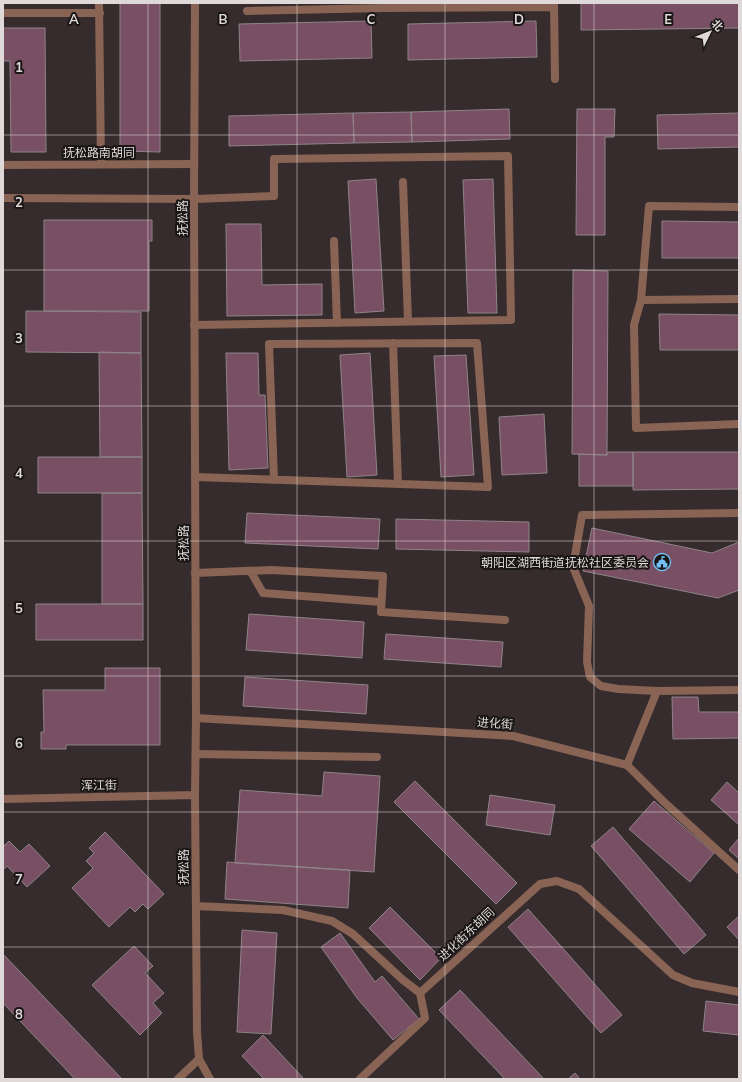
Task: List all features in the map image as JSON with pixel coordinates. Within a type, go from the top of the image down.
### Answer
[{"type":"street","points":[[99,3],[101,164]]},
{"type":"street","name":"抚松路","points":[[195,3],[194,325],[196,906],[199,1059],[210,1079]]},
{"type":"street","points":[[247,11],[384,5],[554,5],[555,79]]},
{"type":"street","points":[[3,13],[100,13]]},
{"type":"street","points":[[3,198],[194,199],[274,196],[274,159],[508,156],[511,320],[194,325]]},
{"type":"street","name":"抚松路南胡同","points":[[3,165],[194,164]]},
{"type":"street","points":[[403,182],[408,321]]},
{"type":"street","points":[[739,207],[649,206],[642,300],[634,325],[636,428],[739,424]]},
{"type":"street","points":[[334,241],[337,323]]},
{"type":"street","points":[[642,300],[739,299]]},
{"type":"street","points":[[195,477],[274,480],[488,487],[477,343],[269,344],[274,480]]},
{"type":"street","points":[[393,344],[398,484]]},
{"type":"street","points":[[739,513],[582,515],[573,567],[589,606],[587,662],[590,677],[601,686],[618,689],[657,691],[739,690]]},
{"type":"street","points":[[196,574],[271,570],[383,576],[380,612],[505,620]]},
{"type":"street","points":[[252,572],[263,593],[381,602]]},
{"type":"street","points":[[657,691],[627,765],[664,802],[739,870]]},
{"type":"street","name":"进化街","points":[[196,718],[513,736],[627,765]]},
{"type":"street","points":[[196,754],[377,757]]},
{"type":"street","name":"浑江街","points":[[3,799],[195,795]]},
{"type":"street","name":"进化街东胡同","points":[[420,993],[540,884],[557,881],[579,889],[673,975],[692,983],[739,992]]},
{"type":"street","points":[[196,906],[283,910],[332,921],[353,934],[403,980],[420,993],[425,1018],[360,1079]]},
{"type":"street","points":[[178,1079],[199,1059]]},
{"type":"building","points":[[120,3],[160,3],[160,152],[120,151]]},
{"type":"building","points":[[581,3],[739,3],[739,28],[581,30]]},
{"type":"building","points":[[371,21],[372,58],[240,61],[239,24]]},
{"type":"building","points":[[536,21],[537,57],[408,60],[408,24]]},
{"type":"building","points":[[3,28],[45,28],[46,152],[11,152],[10,61],[3,61]]},
{"type":"building","points":[[509,109],[510,139],[412,142],[411,112]]},
{"type":"building","points":[[577,109],[615,109],[614,137],[605,137],[605,235],[576,235]]},
{"type":"building","points":[[411,112],[412,142],[354,143],[353,113]]},
{"type":"building","points":[[353,113],[354,143],[229,146],[229,116]]},
{"type":"building","points":[[739,113],[739,147],[658,149],[657,115]]},
{"type":"building","points":[[376,179],[384,311],[355,313],[348,181]]},
{"type":"building","points":[[493,179],[497,313],[468,313],[463,180]]},
{"type":"building","points":[[44,220],[152,220],[152,241],[149,241],[149,311],[44,311]]},
{"type":"building","points":[[662,221],[739,222],[739,258],[662,258]]},
{"type":"building","points":[[226,224],[261,224],[262,285],[322,284],[322,315],[227,316]]},
{"type":"building","points":[[573,270],[608,271],[607,455],[572,454]]},
{"type":"building","points":[[26,311],[141,312],[141,353],[26,352]]},
{"type":"building","points":[[659,314],[739,315],[739,350],[660,350]]},
{"type":"building","points":[[99,352],[141,353],[142,457],[100,457]]},
{"type":"building","points":[[226,353],[258,353],[259,395],[265,395],[268,468],[229,470]]},
{"type":"building","points":[[370,353],[377,475],[347,477],[340,355]]},
{"type":"building","points":[[466,355],[474,475],[441,477],[434,356]]},
{"type":"building","points":[[544,414],[547,473],[502,475],[499,417]]},
{"type":"building","points":[[608,452],[633,452],[633,486],[579,486],[579,454],[607,455]]},
{"type":"building","points":[[633,452],[739,452],[739,489],[633,490]]},
{"type":"building","points":[[38,457],[142,457],[142,493],[38,493]]},
{"type":"building","points":[[102,493],[142,493],[143,604],[102,604]]},
{"type":"building","points":[[247,513],[380,519],[378,549],[245,543]]},
{"type":"building","points":[[396,519],[529,522],[529,552],[396,549]]},
{"type":"building","name":"朝阳区湖西街道抚松社区委员会","points":[[592,528],[712,553],[739,542],[739,590],[718,598],[583,571]]},
{"type":"building","points":[[36,604],[143,604],[143,640],[36,640]]},
{"type":"building","points":[[249,614],[364,622],[362,658],[246,650]]},
{"type":"building","points":[[386,634],[503,642],[501,667],[384,659]]},
{"type":"building","points":[[105,668],[160,668],[160,745],[66,745],[66,749],[41,749],[41,732],[44,732],[43,690],[105,690]]},
{"type":"building","points":[[245,677],[368,685],[366,714],[243,706]]},
{"type":"building","points":[[672,697],[698,697],[699,712],[739,712],[739,738],[673,739]]},
{"type":"building","points":[[324,772],[380,776],[374,872],[235,863],[240,790],[322,796]]},
{"type":"building","points":[[415,781],[517,883],[496,904],[394,802]]},
{"type":"building","points":[[727,782],[739,793],[739,825],[711,800]]},
{"type":"building","points":[[490,795],[555,805],[550,835],[486,825]]},
{"type":"building","points":[[654,801],[714,853],[690,882],[629,829]]},
{"type":"building","points":[[613,827],[706,935],[684,954],[591,846]]},
{"type":"building","points":[[105,832],[164,894],[148,909],[143,904],[135,912],[130,907],[109,927],[72,888],[93,868],[86,861],[94,853],[89,848]]},
{"type":"building","points":[[739,838],[739,859],[729,850]]},
{"type":"building","points":[[9,841],[20,852],[29,844],[50,866],[27,887],[7,866],[3,870],[3,847]]},
{"type":"building","points":[[227,862],[350,870],[348,908],[225,899]]},
{"type":"building","points":[[390,907],[441,958],[420,980],[369,928]]},
{"type":"building","points":[[528,909],[622,1015],[601,1033],[508,927]]},
{"type":"building","points":[[739,916],[739,940],[727,927]]},
{"type":"building","points":[[242,930],[277,933],[271,1034],[237,1032]]},
{"type":"building","points":[[340,933],[375,982],[382,976],[419,1019],[393,1040],[357,998],[321,947]]},
{"type":"building","points":[[134,946],[153,966],[145,973],[164,993],[153,1003],[162,1013],[140,1035],[92,985]]},
{"type":"building","points":[[3,954],[122,1079],[75,1079],[3,1003]]},
{"type":"building","points":[[460,990],[544,1079],[505,1079],[439,1010]]},
{"type":"building","points":[[706,1001],[739,1005],[739,1035],[703,1031]]},
{"type":"building","points":[[263,1035],[304,1079],[264,1079],[242,1056]]},
{"type":"building","points":[[575,1073],[580,1079],[568,1079]]},
{"type":"place","name":"朝阳区湖西街道抚松社区委员会","points":[[662,562]]}]
